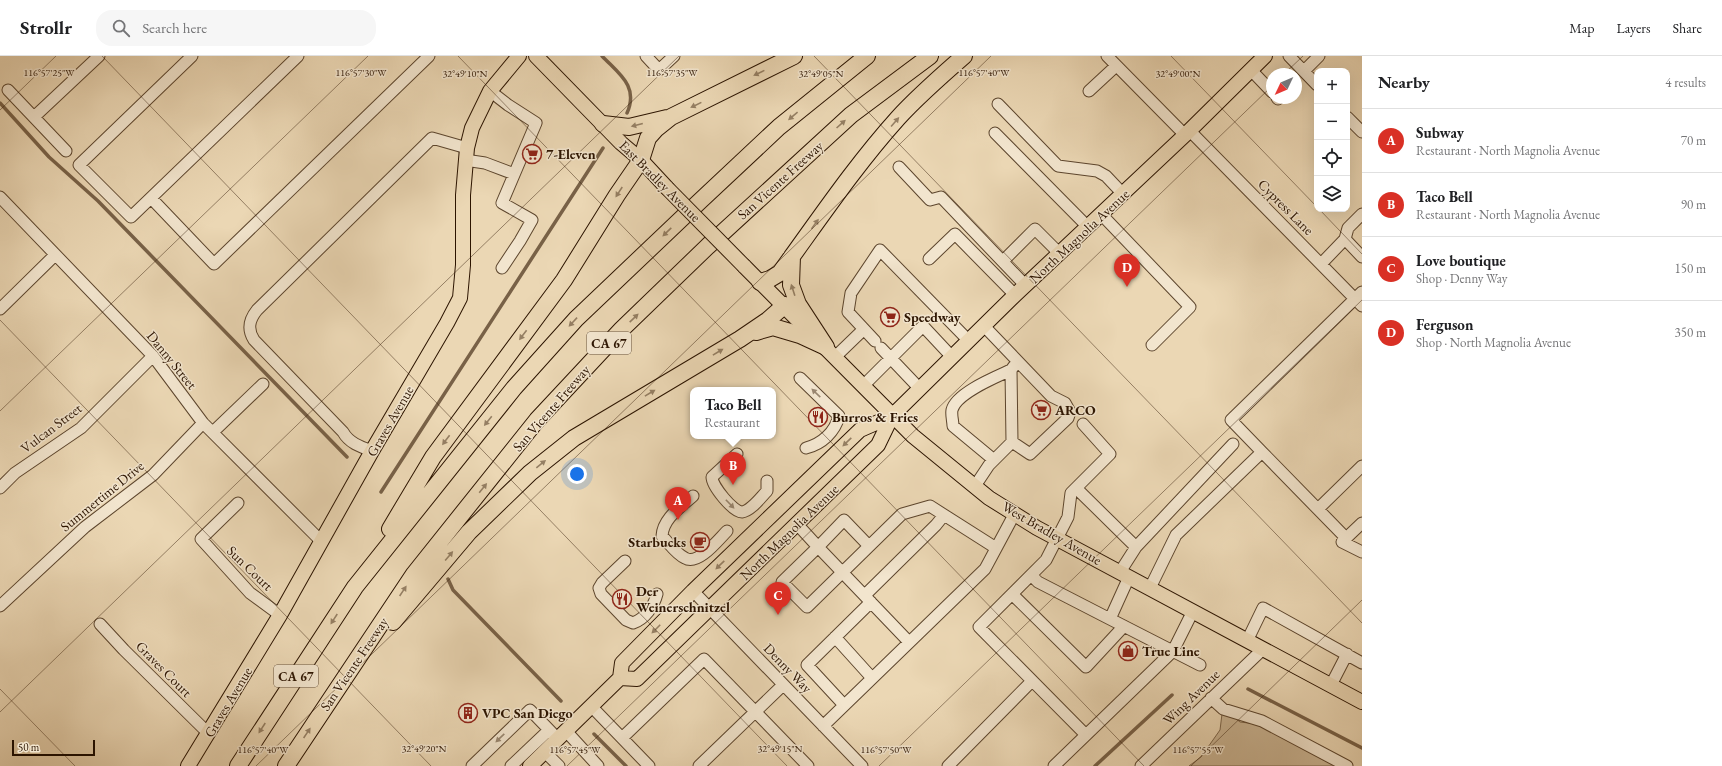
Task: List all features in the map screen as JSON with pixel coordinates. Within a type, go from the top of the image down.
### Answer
[{"type":"highway","points":[[603,124],[629,127],[670,117],[794,56]]},
{"type":"highway","name":"CA 67","points":[[238,766],[355,587],[514,388],[576,319],[699,202],[779,127],[867,56]]},
{"type":"highway","name":"San Vicente Freeway","points":[[286,766],[414,574],[537,420],[622,329],[708,246],[851,115],[930,56]]},
{"type":"highway","points":[[760,282],[770,279],[780,273],[856,168],[898,118],[936,80],[964,56]]},
{"type":"highway","points":[[355,587],[433,457],[564,280],[617,195],[641,160],[648,138],[670,117]]},
{"type":"highway","points":[[792,256],[791,285],[798,304],[831,352]]},
{"type":"highway","points":[[342,681],[469,532],[530,473],[574,438],[740,339],[768,320],[784,306]]},
{"type":"highway","points":[[740,339],[774,327],[800,335],[831,352]]},
{"type":"main road","name":"Graves Avenue","points":[[188,766],[280,615],[372,451],[448,323],[460,298],[463,265],[463,195],[466,154],[472,128],[490,91],[519,56]]},
{"type":"main road","name":"East Bradley Avenue","points":[[536,56],[641,160],[784,306]]},
{"type":"main road","name":"North Magnolia Avenue","points":[[620,678],[637,679],[710,609],[878,445],[892,416],[1015,295],[1088,228],[1265,56]]},
{"type":"main road","name":"West Bradley Avenue","points":[[784,306],[913,436],[990,498],[1057,538],[1362,702]]},
{"type":"main road","name":"North Magnolia Avenue","points":[[530,766],[545,752],[558,733],[591,706],[620,678],[622,663],[693,591],[860,430],[892,416]]},
{"type":"street","points":[[34,117],[98,56]]},
{"type":"street","points":[[192,56],[79,165],[130,217],[298,56]]},
{"type":"street","points":[[151,198],[214,264],[429,56]]},
{"type":"street","points":[[646,56],[659,70],[674,56]]},
{"type":"street","name":"Cypress Lane","points":[[1107,56],[1359,299]]},
{"type":"street","points":[[1289,56],[1314,82]]},
{"type":"street","points":[[1304,71],[1319,56]]},
{"type":"street","points":[[1089,91],[1116,66]]},
{"type":"street","points":[[1251,70],[1266,86]]},
{"type":"street","points":[[8,90],[66,151]]},
{"type":"street","points":[[490,91],[508,105],[536,123],[502,203],[532,220],[502,268]]},
{"type":"street","points":[[998,104],[1058,166],[1096,170],[1106,176],[1123,194]]},
{"type":"street","points":[[1350,120],[1362,132]]},
{"type":"street","points":[[995,133],[1088,228]]},
{"type":"street","points":[[372,451],[354,444],[345,436],[343,432],[254,340],[250,331],[251,320],[257,310],[432,138],[485,163],[514,174]]},
{"type":"street","points":[[899,167],[930,200],[941,197],[1026,286]]},
{"type":"street","name":"Danny Street","points":[[0,198],[153,356],[203,423],[321,541]]},
{"type":"street","points":[[1102,214],[1190,308],[1152,345]]},
{"type":"street","points":[[1321,264],[1345,239],[1348,228],[1362,214]]},
{"type":"street","points":[[1003,261],[1035,229],[1060,254]]},
{"type":"street","points":[[929,259],[955,234],[1015,295]]},
{"type":"street","points":[[1345,239],[1362,257]]},
{"type":"street","points":[[920,389],[848,312],[851,293],[880,250],[968,341]]},
{"type":"street","points":[[0,309],[56,255]]},
{"type":"street","points":[[1346,538],[1231,420],[1359,299]]},
{"type":"street","points":[[863,386],[922,326],[952,357]]},
{"type":"street","points":[[984,326],[1015,366],[1051,396],[1067,406],[1070,415],[1030,454],[1012,442]]},
{"type":"street","points":[[831,352],[864,329]]},
{"type":"street","name":"Vulcan Street","points":[[0,488],[15,474],[81,428],[153,356]]},
{"type":"street","points":[[975,486],[994,460],[1012,442],[1015,366]]},
{"type":"street","points":[[994,460],[953,426],[952,411],[954,406],[968,391],[1015,366]]},
{"type":"street","points":[[800,378],[839,416],[837,426],[824,439],[814,446],[806,448]]},
{"type":"street","points":[[213,432],[263,384]]},
{"type":"street","name":"Summertime Drive","points":[[0,606],[85,527],[153,476],[203,423]]},
{"type":"street","points":[[1083,424],[1110,454],[1071,492],[1068,517],[1046,560],[979,626],[1086,735]]},
{"type":"street","points":[[1110,619],[1136,547],[1233,444]]},
{"type":"street","points":[[1150,588],[1176,535],[1262,452]]},
{"type":"street","points":[[736,454],[712,477],[712,482],[715,488],[736,510],[742,512],[749,509],[766,491],[767,481]]},
{"type":"street","points":[[1318,509],[1362,466]]},
{"type":"street","points":[[1076,488],[1136,547]]},
{"type":"street","points":[[694,496],[670,518],[663,527],[662,536],[684,558],[695,560],[699,558],[727,531]]},
{"type":"street","name":"Sun Court","points":[[238,503],[201,540],[250,593],[280,615]]},
{"type":"street","points":[[869,546],[844,520],[782,582],[807,607],[902,514],[930,506],[996,548]]},
{"type":"street","points":[[823,726],[985,569],[1015,513]]},
{"type":"street","points":[[844,705],[807,664],[835,637],[944,515]]},
{"type":"street","points":[[1362,523],[1342,542],[1362,552]]},
{"type":"street","points":[[797,524],[909,642]]},
{"type":"street","points":[[625,561],[602,583],[600,588],[601,594],[626,620],[633,623],[639,620],[651,608],[655,602],[657,594]]},
{"type":"street","points":[[1031,575],[1038,582],[1200,665]]},
{"type":"street","name":"Denny Way","points":[[693,591],[862,766]]},
{"type":"street","points":[[1012,594],[1086,667],[1124,626]]},
{"type":"street","points":[[1247,641],[1263,608],[1362,663]]},
{"type":"street","points":[[1054,766],[1173,652],[1193,611]]},
{"type":"street","name":"Graves Court","points":[[100,624],[208,734]]},
{"type":"street","points":[[835,637],[872,678]]},
{"type":"street","name":"Wing Avenue","points":[[1141,766],[1262,649]]},
{"type":"street","points":[[1331,685],[1347,654]]},
{"type":"street","points":[[622,738],[704,660],[808,766]]},
{"type":"street","points":[[948,766],[1032,681]]},
{"type":"street","points":[[699,766],[783,685]]},
{"type":"street","points":[[1211,698],[1223,709],[1262,721],[1347,766]]},
{"type":"street","points":[[591,706],[649,766]]},
{"type":"street","points":[[472,766],[530,710],[598,766]]},
{"type":"street","points":[[511,766],[558,733]]},
{"type":"street","points":[[545,752],[559,766]]},
{"type":"shaded area","points":[[1222,714],[1235,718],[1240,722],[1257,724],[1337,766],[1189,766],[1201,757],[1220,730]]},
{"type":"waterway","points":[[602,56],[621,75],[629,88],[631,95],[627,113]]},
{"type":"waterway","points":[[0,103],[49,157],[98,201],[347,457]]},
{"type":"waterway","points":[[381,492],[603,148]]},
{"type":"waterway","points":[[448,579],[453,590],[561,701]]},
{"type":"waterway","points":[[1248,689],[1362,748]]},
{"type":"waterway","points":[[1095,766],[1172,695]]},
{"type":"waterway","points":[[594,734],[626,766]]},
{"type":"place","name":"7-Eleven","points":[[532,154]]},
{"type":"place","name":"Ferguson","points":[[1127,287]]},
{"type":"place","name":"Speedway","points":[[890,317]]},
{"type":"place","name":"ARCO","points":[[1041,410]]},
{"type":"place","name":"Burros & Fries","points":[[818,417]]},
{"type":"place","name":"Taco Bell","points":[[733,485]]},
{"type":"place","name":"Subway","points":[[678,520]]},
{"type":"place","name":"Starbucks","points":[[700,542]]},
{"type":"place","name":"Der Weinerschnitzel","points":[[622,599]]},
{"type":"place","name":"Love boutique","points":[[778,615]]},
{"type":"place","name":"True Line","points":[[1128,651]]},
{"type":"place","name":"VPC San Diego","points":[[468,713]]}]
